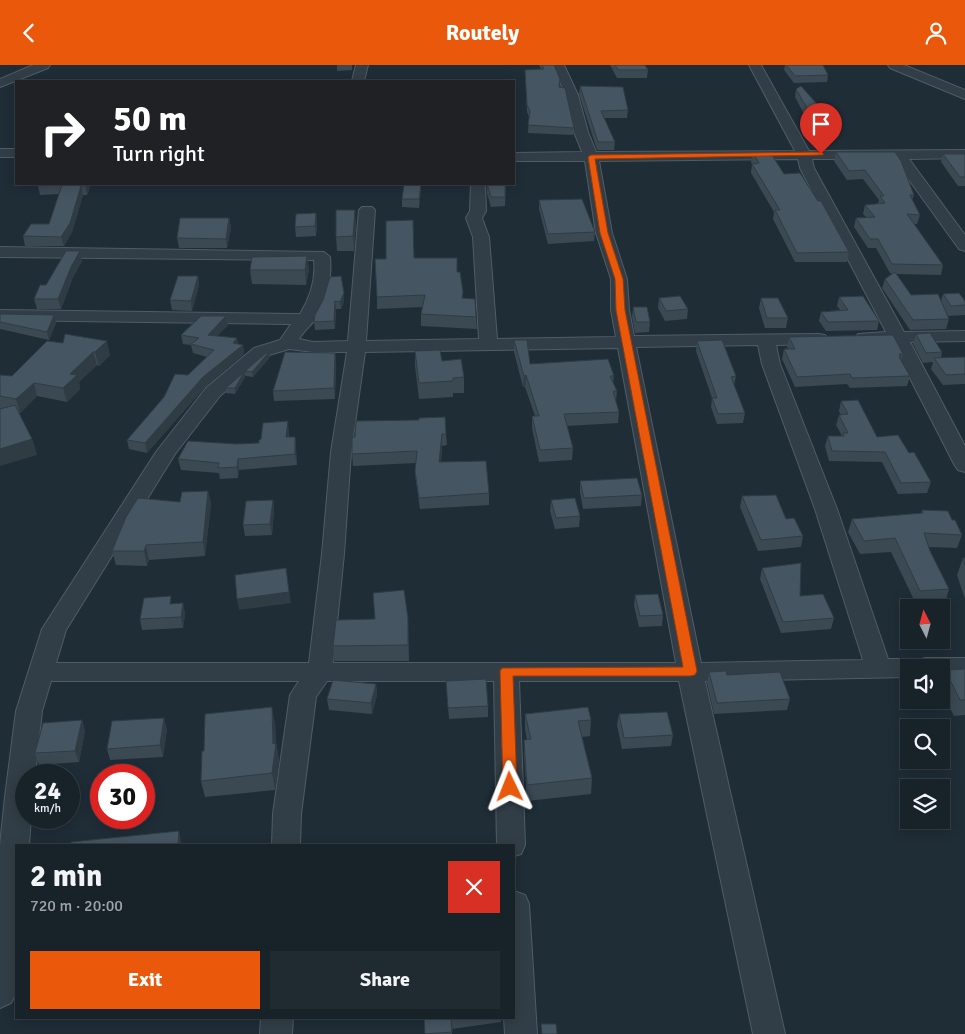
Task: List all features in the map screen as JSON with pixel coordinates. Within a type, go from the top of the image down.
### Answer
[{"type":"street","points":[[0,83],[44,65]]},
{"type":"street","points":[[358,80],[362,65]]},
{"type":"street","points":[[558,65],[572,95],[581,132],[591,157],[604,233],[619,279],[620,310],[628,342],[690,671],[769,1034]]},
{"type":"street","points":[[755,65],[804,154],[807,168],[965,466]]},
{"type":"street","points":[[899,67],[922,65]]},
{"type":"street","points":[[899,67],[965,95]]},
{"type":"street","points":[[0,153],[15,153]]},
{"type":"street","points":[[898,153],[965,246]]},
{"type":"street","points":[[515,157],[965,154]]},
{"type":"street","points":[[478,185],[478,211],[474,218],[481,237],[488,343]]},
{"type":"street","points":[[286,844],[287,814],[303,695],[320,671],[333,554],[341,452],[357,347],[367,210]]},
{"type":"street","points":[[0,252],[318,255],[322,257],[323,273],[313,306],[306,319],[292,333],[288,343]]},
{"type":"street","points":[[0,315],[306,319]]},
{"type":"street","points":[[851,338],[965,336]]},
{"type":"street","points":[[0,992],[8,815],[29,711],[54,629],[166,452],[213,392],[245,363],[260,352],[288,343],[313,347],[357,347],[488,343],[832,339]]},
{"type":"street","points":[[766,341],[771,364],[826,509],[878,668]]},
{"type":"street","points":[[950,667],[965,667]]},
{"type":"street","points":[[41,673],[690,671],[900,668]]},
{"type":"street","points":[[506,671],[511,844]]},
{"type":"street","points":[[515,923],[521,1034]]},
{"type":"street","points":[[276,1034],[277,1019]]},
{"type":"building","points":[[542,65],[554,65],[560,79],[559,87],[565,88],[574,128],[528,125],[530,111],[527,105],[525,70],[544,69]]},
{"type":"building","points":[[615,65],[645,65],[648,70],[618,70]]},
{"type":"building","points":[[786,65],[823,65],[828,75],[795,76]]},
{"type":"building","points":[[580,86],[623,87],[628,110],[601,111],[615,142],[598,142]]},
{"type":"building","points":[[801,86],[833,122],[815,122],[796,89]]},
{"type":"building","points":[[770,152],[784,174],[800,173],[818,201],[821,201],[849,252],[797,253],[775,210],[780,210],[752,164],[759,163],[753,153]]},
{"type":"building","points":[[836,152],[895,152],[901,161],[914,195],[910,195],[920,215],[907,214],[943,265],[892,264],[878,239],[870,239],[856,218],[875,217],[865,205],[885,203],[880,196],[884,196],[865,170],[849,171]]},
{"type":"building","points":[[943,154],[965,154],[965,177],[960,177]]},
{"type":"building","points":[[62,185],[85,185],[81,186],[70,223],[61,237],[23,236],[31,224],[49,224]]},
{"type":"building","points":[[404,185],[421,185],[419,199],[402,199]]},
{"type":"building","points":[[487,185],[505,185],[505,197],[491,197]]},
{"type":"building","points":[[582,199],[595,232],[548,234],[539,200]]},
{"type":"building","points":[[336,210],[355,210],[353,236],[336,237]]},
{"type":"building","points":[[316,213],[315,226],[295,227],[296,214]]},
{"type":"building","points":[[180,218],[229,218],[226,239],[177,238]]},
{"type":"building","points":[[413,220],[414,258],[457,258],[457,272],[460,272],[463,292],[462,298],[475,299],[476,317],[421,314],[425,295],[377,297],[375,259],[386,259],[386,221]]},
{"type":"building","points":[[66,251],[80,251],[71,267],[58,299],[34,299],[40,285],[46,285]]},
{"type":"building","points":[[307,256],[305,270],[250,270],[252,257]]},
{"type":"building","points":[[895,272],[911,295],[938,294],[949,319],[913,320],[885,279]]},
{"type":"building","points":[[178,276],[198,276],[191,301],[170,300]]},
{"type":"building","points":[[341,276],[344,293],[340,302],[335,301],[334,321],[314,322],[330,277]]},
{"type":"building","points":[[959,293],[965,301],[965,305],[951,306],[943,294]]},
{"type":"building","points":[[680,296],[688,309],[666,311],[659,298]]},
{"type":"building","points":[[863,296],[879,321],[828,322],[821,312],[848,310],[839,297]]},
{"type":"building","points":[[761,298],[778,298],[788,318],[767,318]]},
{"type":"building","points":[[633,307],[647,307],[650,322],[636,322]]},
{"type":"building","points":[[0,314],[54,315],[47,332],[0,322]]},
{"type":"building","points":[[201,316],[226,316],[208,335],[237,338],[233,343],[243,345],[203,377],[145,443],[127,440],[164,397],[175,374],[188,375],[214,350],[191,344],[199,338],[181,335]]},
{"type":"building","points":[[930,333],[942,352],[926,353],[916,334]]},
{"type":"building","points":[[65,334],[107,341],[70,374],[77,375],[63,388],[34,383],[16,399],[0,396],[0,375],[12,376],[47,341],[63,343]]},
{"type":"building","points":[[893,335],[903,354],[899,354],[901,357],[899,357],[910,376],[852,378],[850,374],[797,377],[784,349],[795,349],[789,337]]},
{"type":"building","points":[[514,340],[527,340],[530,364],[608,359],[614,376],[610,376],[617,391],[613,391],[619,412],[564,414],[573,448],[540,450],[532,416],[539,416],[526,375],[524,376]]},
{"type":"building","points":[[722,340],[736,376],[731,377],[745,413],[718,414],[712,398],[717,398],[697,341]]},
{"type":"building","points":[[440,350],[442,361],[461,359],[464,377],[453,378],[453,381],[419,383],[415,351]]},
{"type":"building","points":[[269,352],[252,372],[245,371],[266,353]]},
{"type":"building","points":[[285,352],[335,353],[334,388],[273,391]]},
{"type":"building","points":[[965,357],[965,374],[946,375],[934,358]]},
{"type":"building","points":[[244,372],[235,388],[226,388]]},
{"type":"building","points":[[858,400],[877,437],[898,435],[909,453],[914,452],[931,482],[901,483],[885,452],[832,451],[828,436],[844,436],[843,433],[848,433],[839,415],[848,414],[841,401]]},
{"type":"building","points":[[15,405],[32,439],[0,449],[0,409]]},
{"type":"building","points":[[445,417],[446,434],[442,434],[439,462],[486,461],[489,493],[419,498],[415,471],[417,451],[352,454],[352,438],[355,437],[356,421],[419,420],[419,418]]},
{"type":"building","points":[[288,421],[286,437],[295,437],[295,454],[238,459],[237,467],[218,468],[219,463],[178,459],[188,441],[236,444],[259,443],[263,423]]},
{"type":"building","points":[[637,478],[642,495],[584,498],[580,481]]},
{"type":"building","points":[[208,491],[203,542],[146,545],[144,551],[112,551],[126,517],[138,498],[180,502],[182,492]]},
{"type":"building","points":[[776,495],[786,519],[794,518],[803,536],[761,540],[742,496]]},
{"type":"building","points":[[575,498],[580,516],[556,518],[551,500]]},
{"type":"building","points":[[273,500],[270,524],[243,525],[246,501]]},
{"type":"building","points":[[922,510],[948,511],[952,520],[955,520],[962,535],[924,533],[930,551],[949,589],[920,591],[895,538],[864,541],[852,519],[923,513]]},
{"type":"building","points":[[801,563],[800,596],[823,594],[834,618],[783,622],[762,568]]},
{"type":"building","points":[[286,568],[289,592],[237,599],[235,575]]},
{"type":"building","points":[[404,590],[408,618],[408,645],[333,646],[336,620],[375,619],[373,593]]},
{"type":"building","points":[[658,594],[663,615],[640,616],[635,595]]},
{"type":"building","points":[[171,596],[170,604],[183,603],[181,617],[140,619],[144,598]]},
{"type":"building","points":[[965,669],[965,700],[960,700],[950,680],[950,670]]},
{"type":"building","points":[[726,671],[727,675],[780,672],[790,699],[717,703],[709,672]]},
{"type":"building","points":[[486,679],[488,706],[448,708],[446,681]]},
{"type":"building","points":[[333,680],[376,684],[371,703],[327,699]]},
{"type":"building","points":[[272,707],[273,744],[276,743],[272,773],[201,781],[205,714]]},
{"type":"building","points":[[588,707],[591,720],[578,721],[592,778],[527,785],[524,740],[531,739],[525,714]]},
{"type":"building","points":[[667,712],[673,735],[624,738],[619,714]]},
{"type":"building","points":[[164,718],[160,745],[107,749],[112,721]]},
{"type":"building","points":[[82,720],[75,751],[35,753],[43,723]]},
{"type":"building","points":[[179,831],[178,844],[71,844],[71,842]]},
{"type":"building","points":[[424,1019],[451,1019],[452,1032],[425,1034]]},
{"type":"building","points":[[541,1024],[556,1024],[557,1034],[542,1034]]},
{"type":"route","points":[[510,787],[506,671],[690,671],[628,342],[620,310],[619,279],[604,233],[591,157],[821,154]]}]
